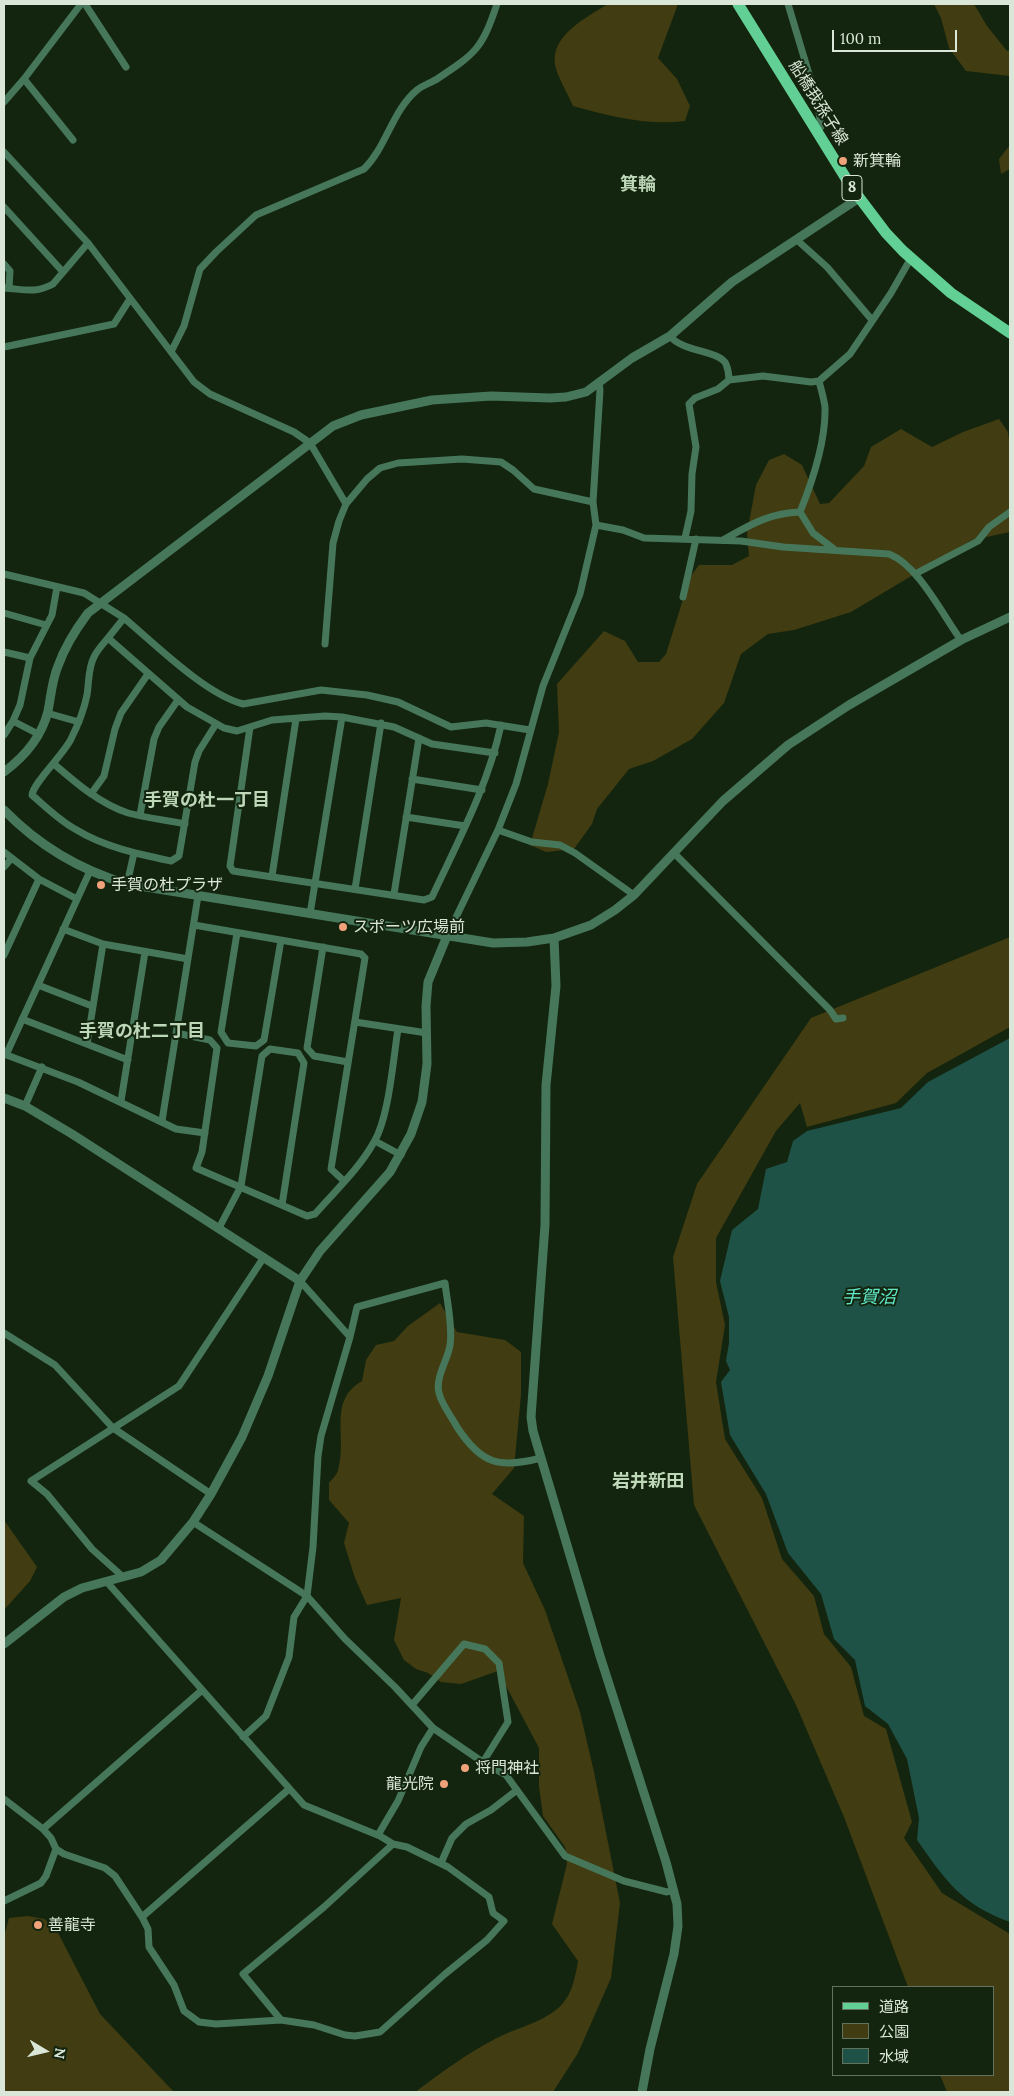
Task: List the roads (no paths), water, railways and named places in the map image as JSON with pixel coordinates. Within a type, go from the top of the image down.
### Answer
[{"type":"main road","name":"船橋我孫子線","points":[[738,4],[859,198],[886,233],[911,258],[968,306],[1010,333]]},
{"type":"street","points":[[4,102],[83,4],[126,67]]},
{"type":"street","points":[[171,352],[184,326],[200,269],[256,215],[364,168],[375,158],[395,118],[418,90],[469,58],[480,46],[490,26],[497,4]]},
{"type":"street","points":[[788,4],[818,104],[821,127],[816,130]]},
{"type":"street","points":[[24,79],[73,140]]},
{"type":"street","points":[[4,152],[88,243],[194,382],[210,394],[294,432],[310,443],[346,504]]},
{"type":"street","points":[[4,772],[28,750],[38,734],[47,713],[55,674],[64,649],[88,613],[333,426],[361,415],[394,407],[460,397],[566,397],[586,392],[632,358],[670,336],[732,282],[859,198]]},
{"type":"street","points":[[4,207],[63,272]]},
{"type":"street","points":[[797,240],[827,267],[872,320]]},
{"type":"street","points":[[4,264],[10,271],[6,288],[36,291],[53,284],[88,243]]},
{"type":"street","points":[[684,538],[691,511],[692,474],[696,447],[689,404],[695,398],[718,388],[730,380],[763,376],[810,382],[819,381],[850,354],[891,293],[911,258]]},
{"type":"street","points":[[4,348],[114,324],[130,299]]},
{"type":"street","points":[[670,336],[674,341],[693,350],[723,359],[727,365],[730,380]]},
{"type":"street","points":[[800,512],[815,469],[824,428],[825,406],[819,381]]},
{"type":"street","points":[[4,1644],[64,1597],[82,1588],[141,1572],[161,1560],[193,1522],[211,1494],[242,1437],[268,1376],[300,1282],[320,1251],[378,1186],[401,1155],[411,1134],[422,1102],[427,1064],[426,1006],[428,982],[498,830],[516,784],[543,686],[580,594],[596,525],[594,502],[599,382]]},
{"type":"street","points":[[325,644],[333,542],[346,504],[367,479],[380,468],[398,463],[462,459],[501,462],[514,470],[534,489],[594,502]]},
{"type":"street","points":[[723,540],[762,518],[783,512],[800,512]]},
{"type":"street","points":[[800,512],[813,533],[835,550]]},
{"type":"street","points":[[915,574],[978,541],[989,527],[1010,512]]},
{"type":"street","points":[[596,525],[623,530],[644,538],[723,540],[783,547],[889,554],[899,558],[915,574],[961,640]]},
{"type":"street","points":[[684,596],[696,539]]},
{"type":"street","points":[[4,574],[84,593],[124,618],[200,682],[230,701],[243,704],[321,690],[367,695],[398,702],[451,727],[486,722],[530,730]]},
{"type":"street","points":[[4,735],[20,705],[30,658],[52,615],[57,587]]},
{"type":"street","points":[[4,613],[46,625]]},
{"type":"street","points":[[4,810],[34,838],[58,854],[90,871],[127,884],[448,936],[503,943],[554,938],[591,925],[634,895],[722,801],[788,745],[849,705],[961,640],[1010,617]]},
{"type":"street","points":[[124,618],[94,656],[91,664],[87,695],[79,722],[64,751],[32,788],[32,795],[75,830],[103,843],[134,853],[171,860],[176,859],[179,856],[195,762],[199,751],[216,724]]},
{"type":"street","points":[[108,638],[187,707],[224,728],[237,731],[272,720],[325,716],[381,724],[394,727],[432,744],[495,754]]},
{"type":"street","points":[[4,652],[30,658]]},
{"type":"street","points":[[90,794],[104,776],[108,767],[115,729],[121,713],[148,674]]},
{"type":"street","points":[[140,815],[154,739],[159,727],[178,700]]},
{"type":"street","points":[[47,713],[79,722]]},
{"type":"street","points":[[310,914],[342,718]]},
{"type":"street","points":[[272,876],[296,719]]},
{"type":"street","points":[[13,721],[38,734]]},
{"type":"street","points":[[355,888],[381,724]]},
{"type":"street","points":[[250,727],[230,866],[233,871],[355,888],[424,900],[432,897],[482,790],[495,754],[501,725]]},
{"type":"street","points":[[394,894],[419,738]]},
{"type":"street","points":[[54,764],[90,794],[118,808],[140,815],[185,824]]},
{"type":"street","points":[[412,779],[482,790]]},
{"type":"street","points":[[406,817],[465,826]]},
{"type":"street","points":[[498,830],[532,842],[560,845],[575,853],[634,895]]},
{"type":"street","points":[[4,852],[10,859],[39,879],[77,899]]},
{"type":"street","points":[[127,884],[134,853]]},
{"type":"street","points":[[674,853],[830,1010],[836,1019],[843,1018]]},
{"type":"street","points":[[4,867],[10,859]]},
{"type":"street","points":[[90,871],[5,1054],[121,1101],[176,1129],[205,1133]]},
{"type":"street","points":[[4,954],[39,879]]},
{"type":"street","points":[[162,1121],[198,896]]},
{"type":"street","points":[[194,925],[361,954],[365,958],[331,1169],[344,1181]]},
{"type":"street","points":[[63,929],[103,944],[188,959]]},
{"type":"street","points":[[237,933],[221,1032],[228,1042],[256,1046],[264,1040],[281,940]]},
{"type":"street","points":[[554,938],[556,986],[546,1085],[546,1225],[531,1417],[541,1458],[600,1656],[674,1890],[678,1926],[674,1954],[650,2049],[642,2092]]},
{"type":"street","points":[[87,1044],[103,944]]},
{"type":"street","points":[[324,947],[307,1048],[314,1056],[348,1062]]},
{"type":"street","points":[[121,1101],[145,952]]},
{"type":"street","points":[[38,985],[92,1006]]},
{"type":"street","points":[[22,1019],[128,1060]]},
{"type":"street","points":[[355,1022],[427,1033]]},
{"type":"street","points":[[176,1033],[210,1040],[218,1048],[202,1152],[196,1168],[307,1216],[314,1214],[344,1181],[375,1142],[383,1119],[398,1029]]},
{"type":"street","points":[[219,1228],[241,1186],[262,1056],[270,1049],[298,1053],[304,1064],[282,1205]]},
{"type":"street","points":[[25,1106],[42,1068]]},
{"type":"street","points":[[4,1098],[25,1106],[72,1134],[264,1257],[300,1282],[350,1337]]},
{"type":"street","points":[[375,1142],[401,1155]]},
{"type":"street","points":[[122,1576],[92,1549],[46,1494],[31,1481],[179,1386],[264,1257]]},
{"type":"street","points":[[243,1737],[266,1716],[289,1657],[294,1616],[307,1596],[313,1547],[318,1456],[324,1426],[357,1307],[445,1283],[450,1344],[441,1371],[438,1391],[446,1409],[470,1446],[484,1457],[502,1463],[518,1464],[541,1458]]},
{"type":"street","points":[[4,1333],[55,1365],[113,1428],[211,1494]]},
{"type":"street","points":[[193,1522],[307,1596],[345,1639],[433,1728],[506,1776],[565,1856],[624,1881],[667,1892],[674,1890]]},
{"type":"street","points":[[4,1799],[43,1829],[51,1838],[56,1848],[64,1854],[105,1868],[115,1876],[142,1917],[148,1929],[149,1947],[174,1985],[184,2011],[199,2022],[216,2024],[281,2020],[314,2025],[355,2036],[380,2032],[445,1974],[487,1940],[504,1921],[493,1913],[489,1897],[441,1863],[304,1805],[201,1691],[106,1581]]},
{"type":"street","points":[[412,1705],[464,1644],[484,1649],[498,1663],[508,1722],[483,1762]]},
{"type":"street","points":[[43,1829],[201,1691]]},
{"type":"street","points":[[378,1835],[398,1801],[421,1747],[433,1728]]},
{"type":"street","points":[[142,1917],[288,1789]]},
{"type":"street","points":[[441,1863],[452,1838],[466,1824],[492,1810],[517,1790]]},
{"type":"street","points":[[281,2020],[243,1974],[324,1907],[393,1844]]},
{"type":"street","points":[[4,1901],[41,1883],[46,1876],[56,1848]]},
{"type":"water","name":"手賀沼","points":[[1010,1038],[1010,1922],[979,1908],[956,1890],[917,1840],[919,1818],[907,1759],[888,1724],[865,1706],[855,1660],[834,1639],[821,1594],[788,1553],[766,1494],[730,1435],[721,1382],[730,1370],[726,1361],[729,1343],[729,1317],[720,1281],[732,1230],[758,1209],[766,1169],[787,1162],[793,1141],[807,1131],[901,1108],[928,1082]]},
{"type":"place","name":"新箕輪","points":[[843,161]]},
{"type":"place","name":"手賀の杜プラザ","points":[[101,885]]},
{"type":"place","name":"スポーツ広場前","points":[[343,927]]},
{"type":"place","name":"将門神社","points":[[465,1768]]},
{"type":"place","name":"龍光院","points":[[444,1784]]},
{"type":"place","name":"善龍寺","points":[[38,1925]]},
{"type":"district","name":"箕輪","points":[[638,185]]},
{"type":"district","name":"手賀の杜一丁目","points":[[207,801]]},
{"type":"district","name":"手賀の杜二丁目","points":[[142,1032]]},
{"type":"district","name":"岩井新田","points":[[648,1482]]}]
